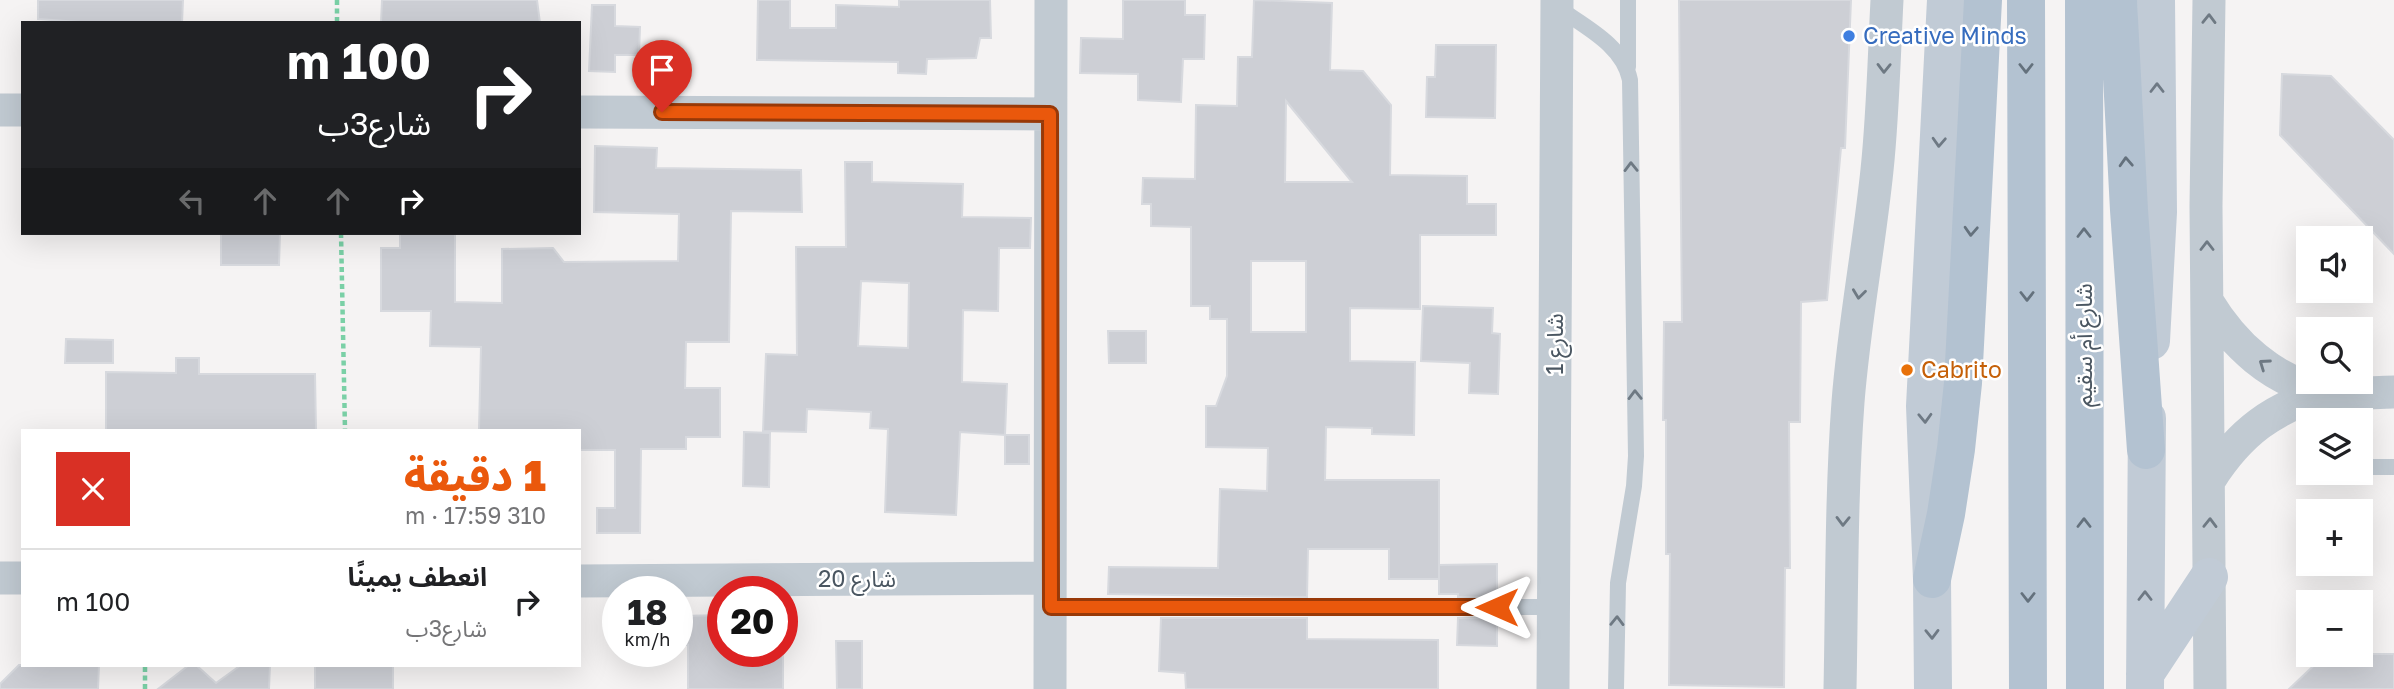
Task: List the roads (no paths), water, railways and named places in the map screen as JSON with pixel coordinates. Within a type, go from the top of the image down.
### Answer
[{"type":"main road","points":[[1927,0],[1944,42]]},
{"type":"main road","points":[[1933,689],[1932,579],[1925,406],[1946,0]]},
{"type":"main road","points":[[1932,579],[1954,462],[1963,383],[1983,0]]},
{"type":"main road","points":[[2026,0],[2028,689]]},
{"type":"main road","name":"شارع أم سقيم","points":[[2084,0],[2085,689]]},
{"type":"main road","points":[[2118,0],[2146,450]]},
{"type":"main road","points":[[2145,682],[2146,450],[2158,212],[2156,0]]},
{"type":"main road","points":[[2145,682],[2209,577]]},
{"type":"street","points":[[1050,689],[1051,0]]},
{"type":"street","points":[[1840,689],[1848,403],[1861,278],[1880,149],[1887,0]]},
{"type":"street","points":[[2210,0],[2207,301],[2210,689]]},
{"type":"street","name":"شارع 1","points":[[1553,689],[1557,4]]},
{"type":"street","points":[[0,110],[21,110]]},
{"type":"street","points":[[581,112],[1050,114]]},
{"type":"street","points":[[2207,301],[2225,328],[2248,353],[2284,378],[2296,382]]},
{"type":"street","points":[[2373,392],[2394,392]]},
{"type":"street","points":[[2210,479],[2224,458],[2259,423],[2302,399],[2319,394]]},
{"type":"street","points":[[0,578],[21,578]]},
{"type":"street","name":"شارع 20","points":[[581,581],[1050,593]]},
{"type":"lane","points":[[1616,689],[1618,583],[1634,486],[1636,456],[1628,0]]},
{"type":"lane","points":[[1557,4],[1610,45],[1628,69]]},
{"type":"lane","points":[[2373,467],[2394,467]]},
{"type":"lane","points":[[1050,593],[1553,607]]},
{"type":"place","name":"Creative Minds","points":[[1849,36]]},
{"type":"place","name":"Cabrito","points":[[1907,370]]}]
